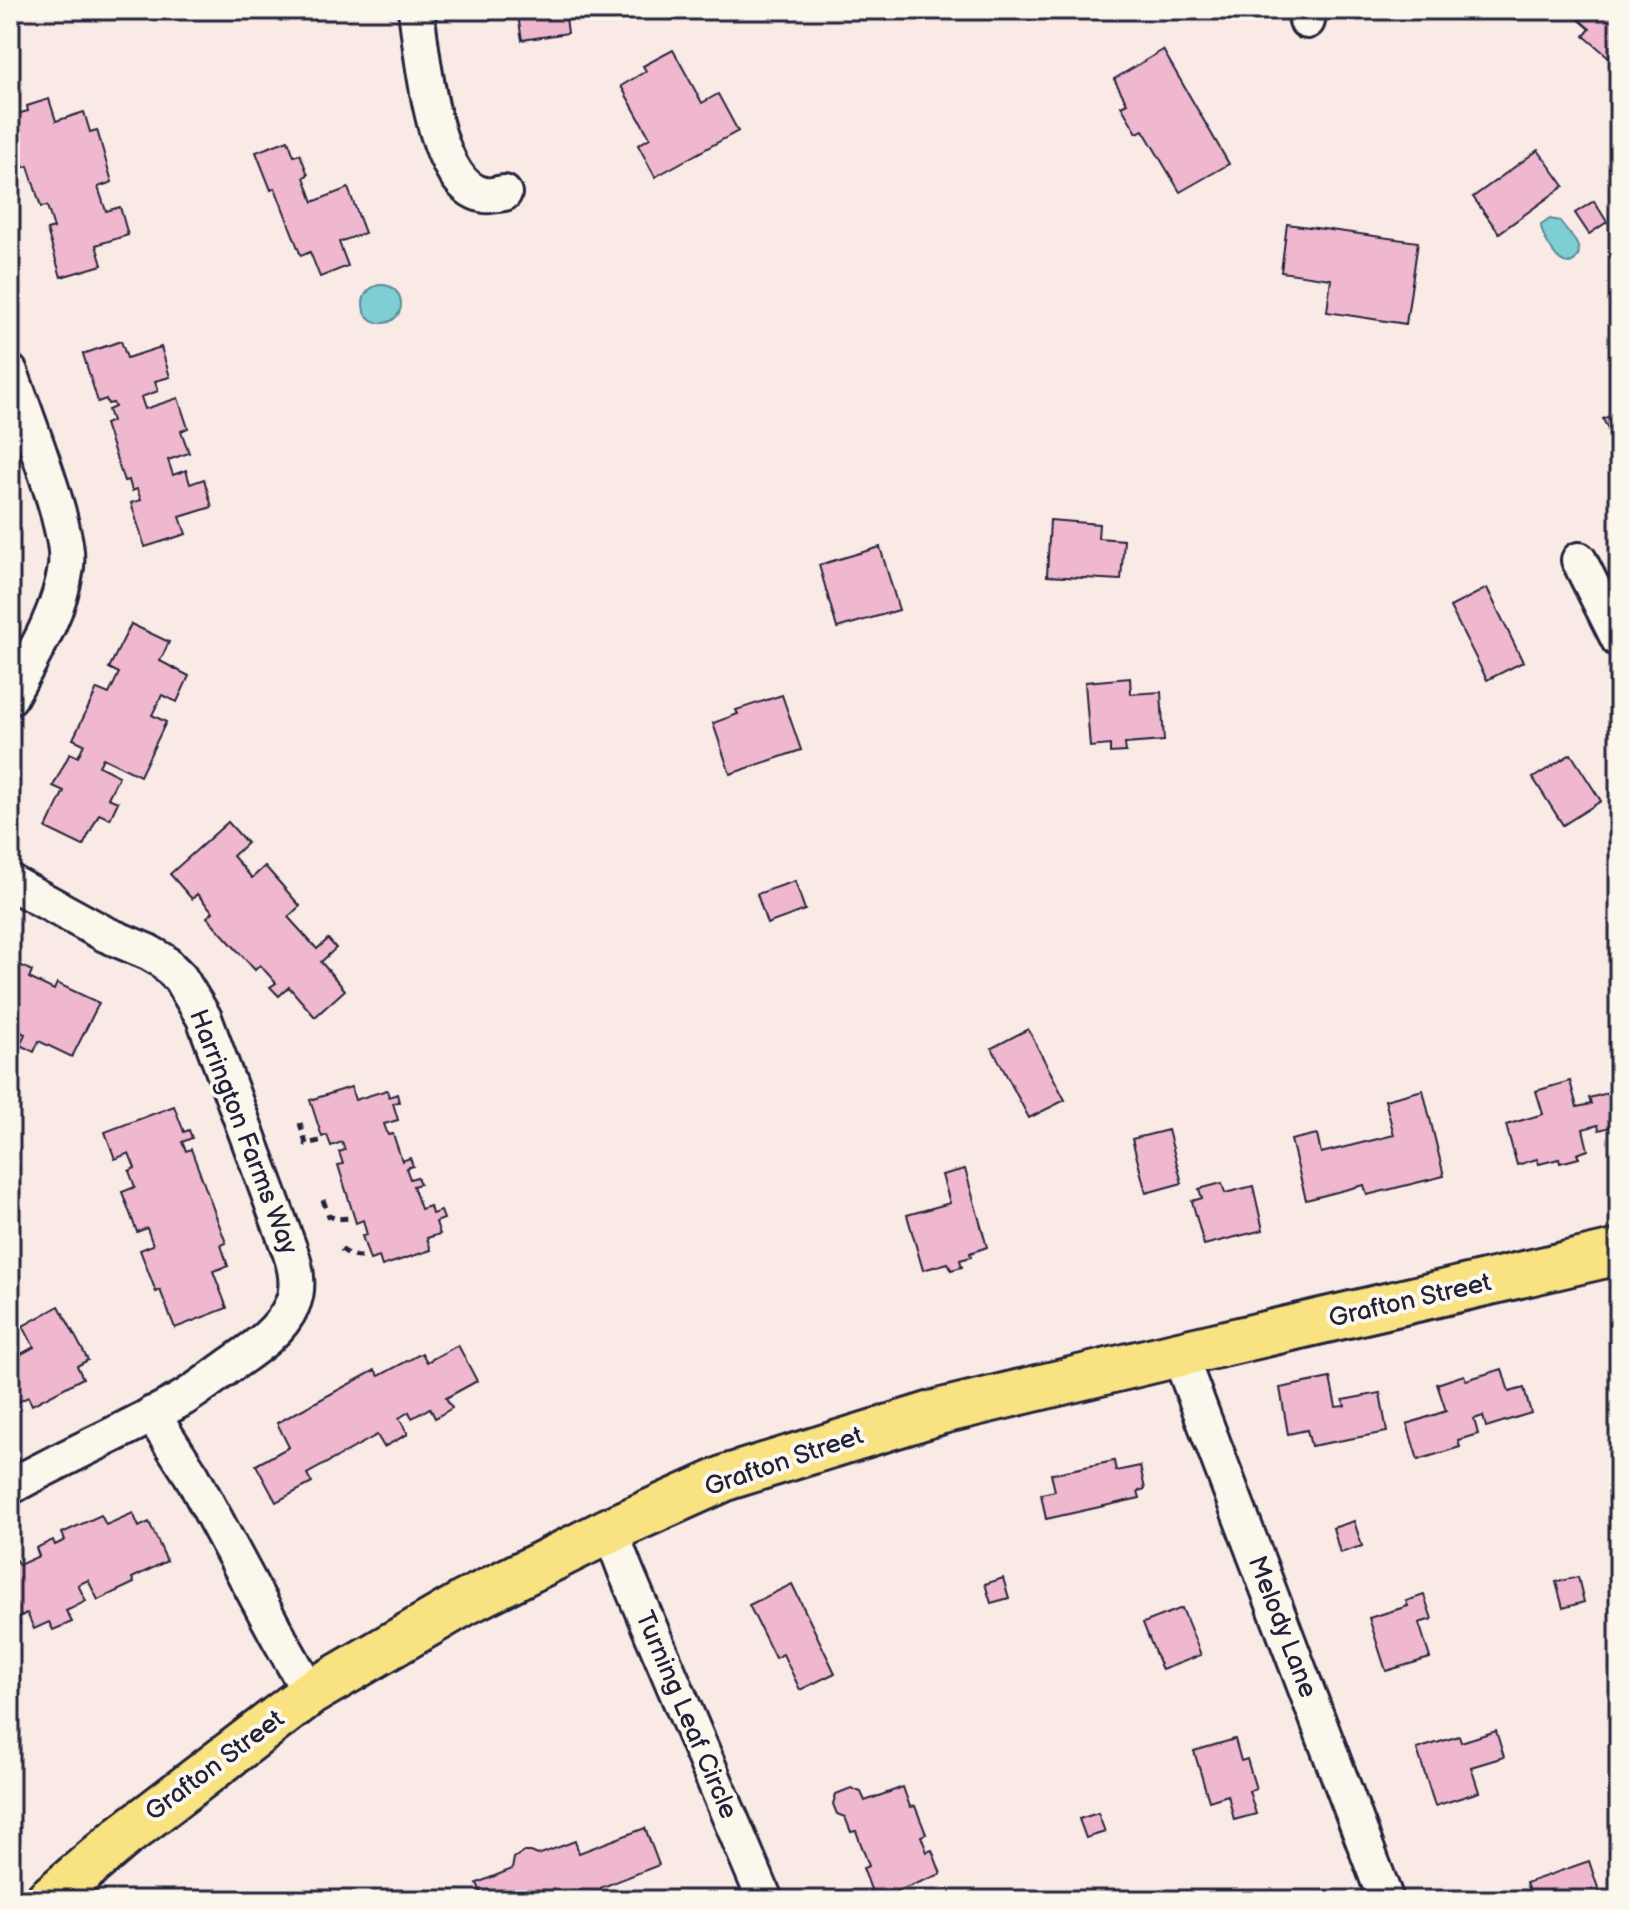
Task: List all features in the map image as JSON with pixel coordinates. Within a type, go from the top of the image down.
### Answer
[{"type":"main road","name":"Grafton Street","points":[[48,1900],[122,1837],[310,1693],[464,1603],[610,1530],[728,1477],[942,1411],[1619,1252]]},
{"type":"street","points":[[416,10],[430,112],[447,154],[460,179],[472,189],[485,195],[504,193]]},
{"type":"street","points":[[10,372],[50,485],[63,530],[66,556],[62,587],[46,634],[10,697]]},
{"type":"street","points":[[1579,560],[1619,640]]},
{"type":"street","name":"Harrington Farms Way","points":[[10,882],[105,934],[148,952],[162,960],[180,978],[204,1018],[294,1262],[296,1289],[294,1302],[266,1338],[212,1378],[183,1398],[10,1487]]},
{"type":"street","name":"Melody Lane","points":[[1179,1354],[1386,1900]]},
{"type":"street","points":[[152,1414],[192,1476],[310,1693]]},
{"type":"street","name":"Turning Leaf Circle","points":[[610,1530],[765,1900]]},
{"type":"path","points":[[300,1123],[306,1144],[324,1140]]},
{"type":"path","points":[[323,1200],[329,1216],[350,1218]]},
{"type":"path","points":[[341,1249],[359,1258],[366,1256]]},
{"type":"water","points":[[1550,219],[1560,221],[1577,244],[1579,250],[1573,261],[1567,263],[1560,260],[1546,240],[1541,225]]},
{"type":"water","points":[[382,285],[395,291],[401,304],[395,317],[382,323],[369,317],[363,304],[369,291]]},
{"type":"building","points":[[517,10],[565,10],[568,33],[522,40]]},
{"type":"building","points":[[1568,10],[1619,10],[1617,64],[1584,36],[1590,29]]},
{"type":"building","points":[[673,50],[702,103],[718,94],[738,131],[655,177],[638,145],[650,138],[621,86],[646,71],[643,66]]},
{"type":"building","points":[[1163,50],[1229,164],[1180,192],[1143,130],[1137,133],[1121,106],[1127,103],[1114,79]]},
{"type":"building","points":[[49,99],[56,121],[84,112],[90,132],[97,130],[112,182],[98,187],[106,211],[120,207],[128,235],[96,245],[102,265],[61,277],[47,230],[54,228],[47,206],[41,207],[28,166],[21,168],[10,131],[13,115],[28,111],[27,106]]},
{"type":"building","points":[[288,140],[294,156],[300,154],[313,202],[348,188],[365,233],[339,242],[348,266],[320,277],[310,252],[301,256],[275,188],[271,190],[256,152]]},
{"type":"building","points":[[1538,150],[1564,186],[1499,233],[1473,197]]},
{"type":"building","points":[[1594,201],[1607,222],[1589,234],[1575,213]]},
{"type":"building","points":[[1287,224],[1418,242],[1406,324],[1327,312],[1331,279],[1281,272]]},
{"type":"building","points":[[121,341],[127,358],[161,347],[170,377],[155,381],[158,391],[141,397],[145,409],[178,398],[188,428],[181,431],[189,453],[168,460],[173,475],[186,470],[190,484],[204,479],[212,507],[180,517],[186,534],[145,547],[131,503],[141,500],[137,489],[132,491],[129,480],[124,481],[105,424],[112,421],[108,410],[115,407],[113,403],[108,404],[106,399],[98,402],[83,354]]},
{"type":"building","points":[[1619,411],[1619,452],[1603,419]]},
{"type":"building","points":[[1050,520],[1099,524],[1098,538],[1124,540],[1121,580],[1047,576]]},
{"type":"building","points":[[880,547],[899,610],[837,628],[819,565]]},
{"type":"building","points":[[1487,588],[1523,662],[1487,680],[1450,607]]},
{"type":"building","points":[[131,624],[169,642],[160,661],[189,676],[177,702],[162,695],[152,715],[166,722],[140,776],[103,758],[99,766],[119,776],[108,798],[118,802],[110,819],[99,814],[83,846],[46,828],[64,791],[53,786],[70,753],[78,757],[84,744],[73,739],[97,689],[109,694],[119,673],[109,668]]},
{"type":"building","points":[[1130,678],[1131,694],[1161,692],[1164,741],[1125,744],[1126,752],[1110,753],[1110,745],[1090,747],[1085,682]]},
{"type":"building","points":[[782,695],[801,750],[730,774],[713,723],[738,714],[736,710]]},
{"type":"building","points":[[1571,754],[1601,801],[1563,825],[1533,778]]},
{"type":"building","points":[[228,822],[247,843],[233,856],[252,878],[265,866],[300,906],[288,917],[317,949],[328,939],[336,948],[321,962],[345,990],[315,1017],[289,987],[279,996],[270,987],[276,983],[260,965],[255,970],[207,917],[213,912],[197,894],[192,899],[170,874]]},
{"type":"building","points":[[795,881],[805,910],[767,924],[757,894]]},
{"type":"building","points":[[10,960],[32,971],[29,978],[54,990],[57,983],[99,1003],[72,1057],[39,1041],[34,1052],[20,1045],[25,1034],[10,1027]]},
{"type":"building","points":[[1028,1029],[1065,1100],[1029,1118],[992,1048]]},
{"type":"building","points":[[1570,1081],[1577,1107],[1591,1104],[1589,1098],[1608,1093],[1618,1125],[1599,1130],[1598,1125],[1583,1129],[1588,1150],[1577,1154],[1579,1158],[1539,1164],[1537,1159],[1517,1165],[1506,1125],[1543,1114],[1536,1091]]},
{"type":"building","points":[[351,1087],[355,1100],[387,1090],[389,1097],[397,1094],[399,1102],[393,1103],[398,1120],[384,1124],[388,1135],[393,1134],[402,1161],[410,1158],[413,1166],[406,1168],[410,1179],[417,1177],[420,1184],[413,1186],[421,1209],[430,1206],[432,1214],[441,1211],[444,1219],[436,1222],[440,1234],[427,1238],[431,1250],[382,1266],[379,1257],[370,1260],[362,1236],[367,1235],[363,1220],[356,1223],[338,1165],[343,1164],[339,1152],[345,1150],[342,1142],[331,1146],[327,1135],[322,1137],[310,1100]]},
{"type":"building","points":[[1423,1090],[1444,1176],[1367,1195],[1364,1185],[1306,1200],[1291,1140],[1317,1134],[1321,1153],[1394,1135],[1385,1100]]},
{"type":"building","points":[[174,1106],[184,1132],[189,1130],[192,1138],[182,1142],[186,1151],[191,1149],[226,1243],[221,1245],[228,1266],[213,1271],[227,1308],[175,1328],[160,1290],[156,1292],[140,1250],[153,1245],[147,1228],[137,1232],[122,1192],[135,1187],[129,1171],[135,1168],[129,1153],[115,1159],[105,1132]]},
{"type":"building","points":[[1168,1130],[1182,1183],[1146,1193],[1132,1139]]},
{"type":"building","points":[[965,1169],[987,1247],[960,1260],[962,1267],[951,1270],[948,1263],[923,1270],[907,1215],[950,1203],[942,1175]]},
{"type":"building","points":[[1222,1183],[1225,1193],[1253,1186],[1263,1230],[1204,1245],[1192,1201],[1202,1198],[1199,1189]]},
{"type":"building","points":[[59,1306],[88,1360],[77,1366],[83,1378],[32,1405],[28,1397],[10,1406],[10,1360],[34,1347],[23,1326]]},
{"type":"building","points":[[458,1345],[477,1381],[446,1398],[452,1408],[435,1418],[430,1408],[412,1418],[409,1412],[399,1418],[408,1434],[384,1447],[377,1435],[307,1474],[312,1483],[276,1502],[256,1465],[289,1447],[277,1423],[375,1370],[379,1376],[422,1353],[427,1362]]},
{"type":"building","points":[[1502,1369],[1509,1392],[1524,1388],[1531,1413],[1486,1427],[1483,1416],[1474,1419],[1478,1434],[1458,1440],[1460,1447],[1418,1460],[1407,1424],[1446,1411],[1437,1384],[1464,1375],[1466,1380]]},
{"type":"building","points":[[1330,1378],[1336,1407],[1345,1406],[1343,1400],[1380,1393],[1387,1432],[1311,1446],[1307,1430],[1288,1434],[1280,1388]]},
{"type":"building","points":[[1114,1461],[1116,1471],[1140,1466],[1145,1489],[1138,1491],[1140,1498],[1046,1519],[1041,1494],[1055,1491],[1051,1474]]},
{"type":"building","points":[[133,1513],[139,1527],[149,1522],[167,1561],[132,1578],[134,1583],[98,1600],[88,1580],[78,1585],[86,1601],[66,1611],[72,1622],[53,1630],[49,1622],[34,1629],[27,1613],[17,1618],[20,1624],[10,1629],[10,1563],[16,1560],[19,1565],[39,1556],[36,1548],[53,1540],[55,1545],[65,1540],[62,1533],[101,1515],[106,1525]]},
{"type":"building","points":[[1354,1521],[1362,1546],[1340,1553],[1333,1528]]},
{"type":"building","points":[[1578,1577],[1584,1602],[1563,1608],[1556,1582]]},
{"type":"building","points":[[1003,1578],[1009,1598],[991,1603],[985,1584]]},
{"type":"building","points":[[792,1584],[835,1673],[800,1690],[783,1654],[775,1658],[749,1605]]},
{"type":"building","points":[[1424,1595],[1432,1619],[1419,1623],[1430,1658],[1386,1671],[1369,1618],[1408,1606],[1406,1601]]},
{"type":"building","points":[[1182,1608],[1201,1655],[1162,1670],[1143,1623]]},
{"type":"building","points":[[1496,1731],[1504,1757],[1471,1767],[1479,1792],[1435,1806],[1417,1749],[1459,1736],[1461,1742]]},
{"type":"building","points":[[1235,1739],[1241,1761],[1247,1759],[1256,1789],[1249,1791],[1256,1814],[1234,1820],[1228,1795],[1209,1801],[1194,1751]]},
{"type":"building","points":[[903,1787],[910,1807],[915,1806],[926,1834],[921,1836],[927,1852],[932,1850],[941,1874],[875,1900],[863,1868],[869,1866],[856,1831],[851,1832],[845,1817],[837,1814],[833,1804],[836,1794],[851,1788],[861,1792],[865,1801]]},
{"type":"building","points":[[1098,1813],[1105,1832],[1086,1838],[1079,1819]]},
{"type":"building","points":[[645,1828],[659,1865],[600,1888],[604,1900],[484,1900],[477,1883],[512,1869],[514,1858],[523,1852],[538,1855],[575,1841],[579,1853]]},
{"type":"building","points":[[1589,1861],[1602,1900],[1532,1900],[1526,1883]]}]
